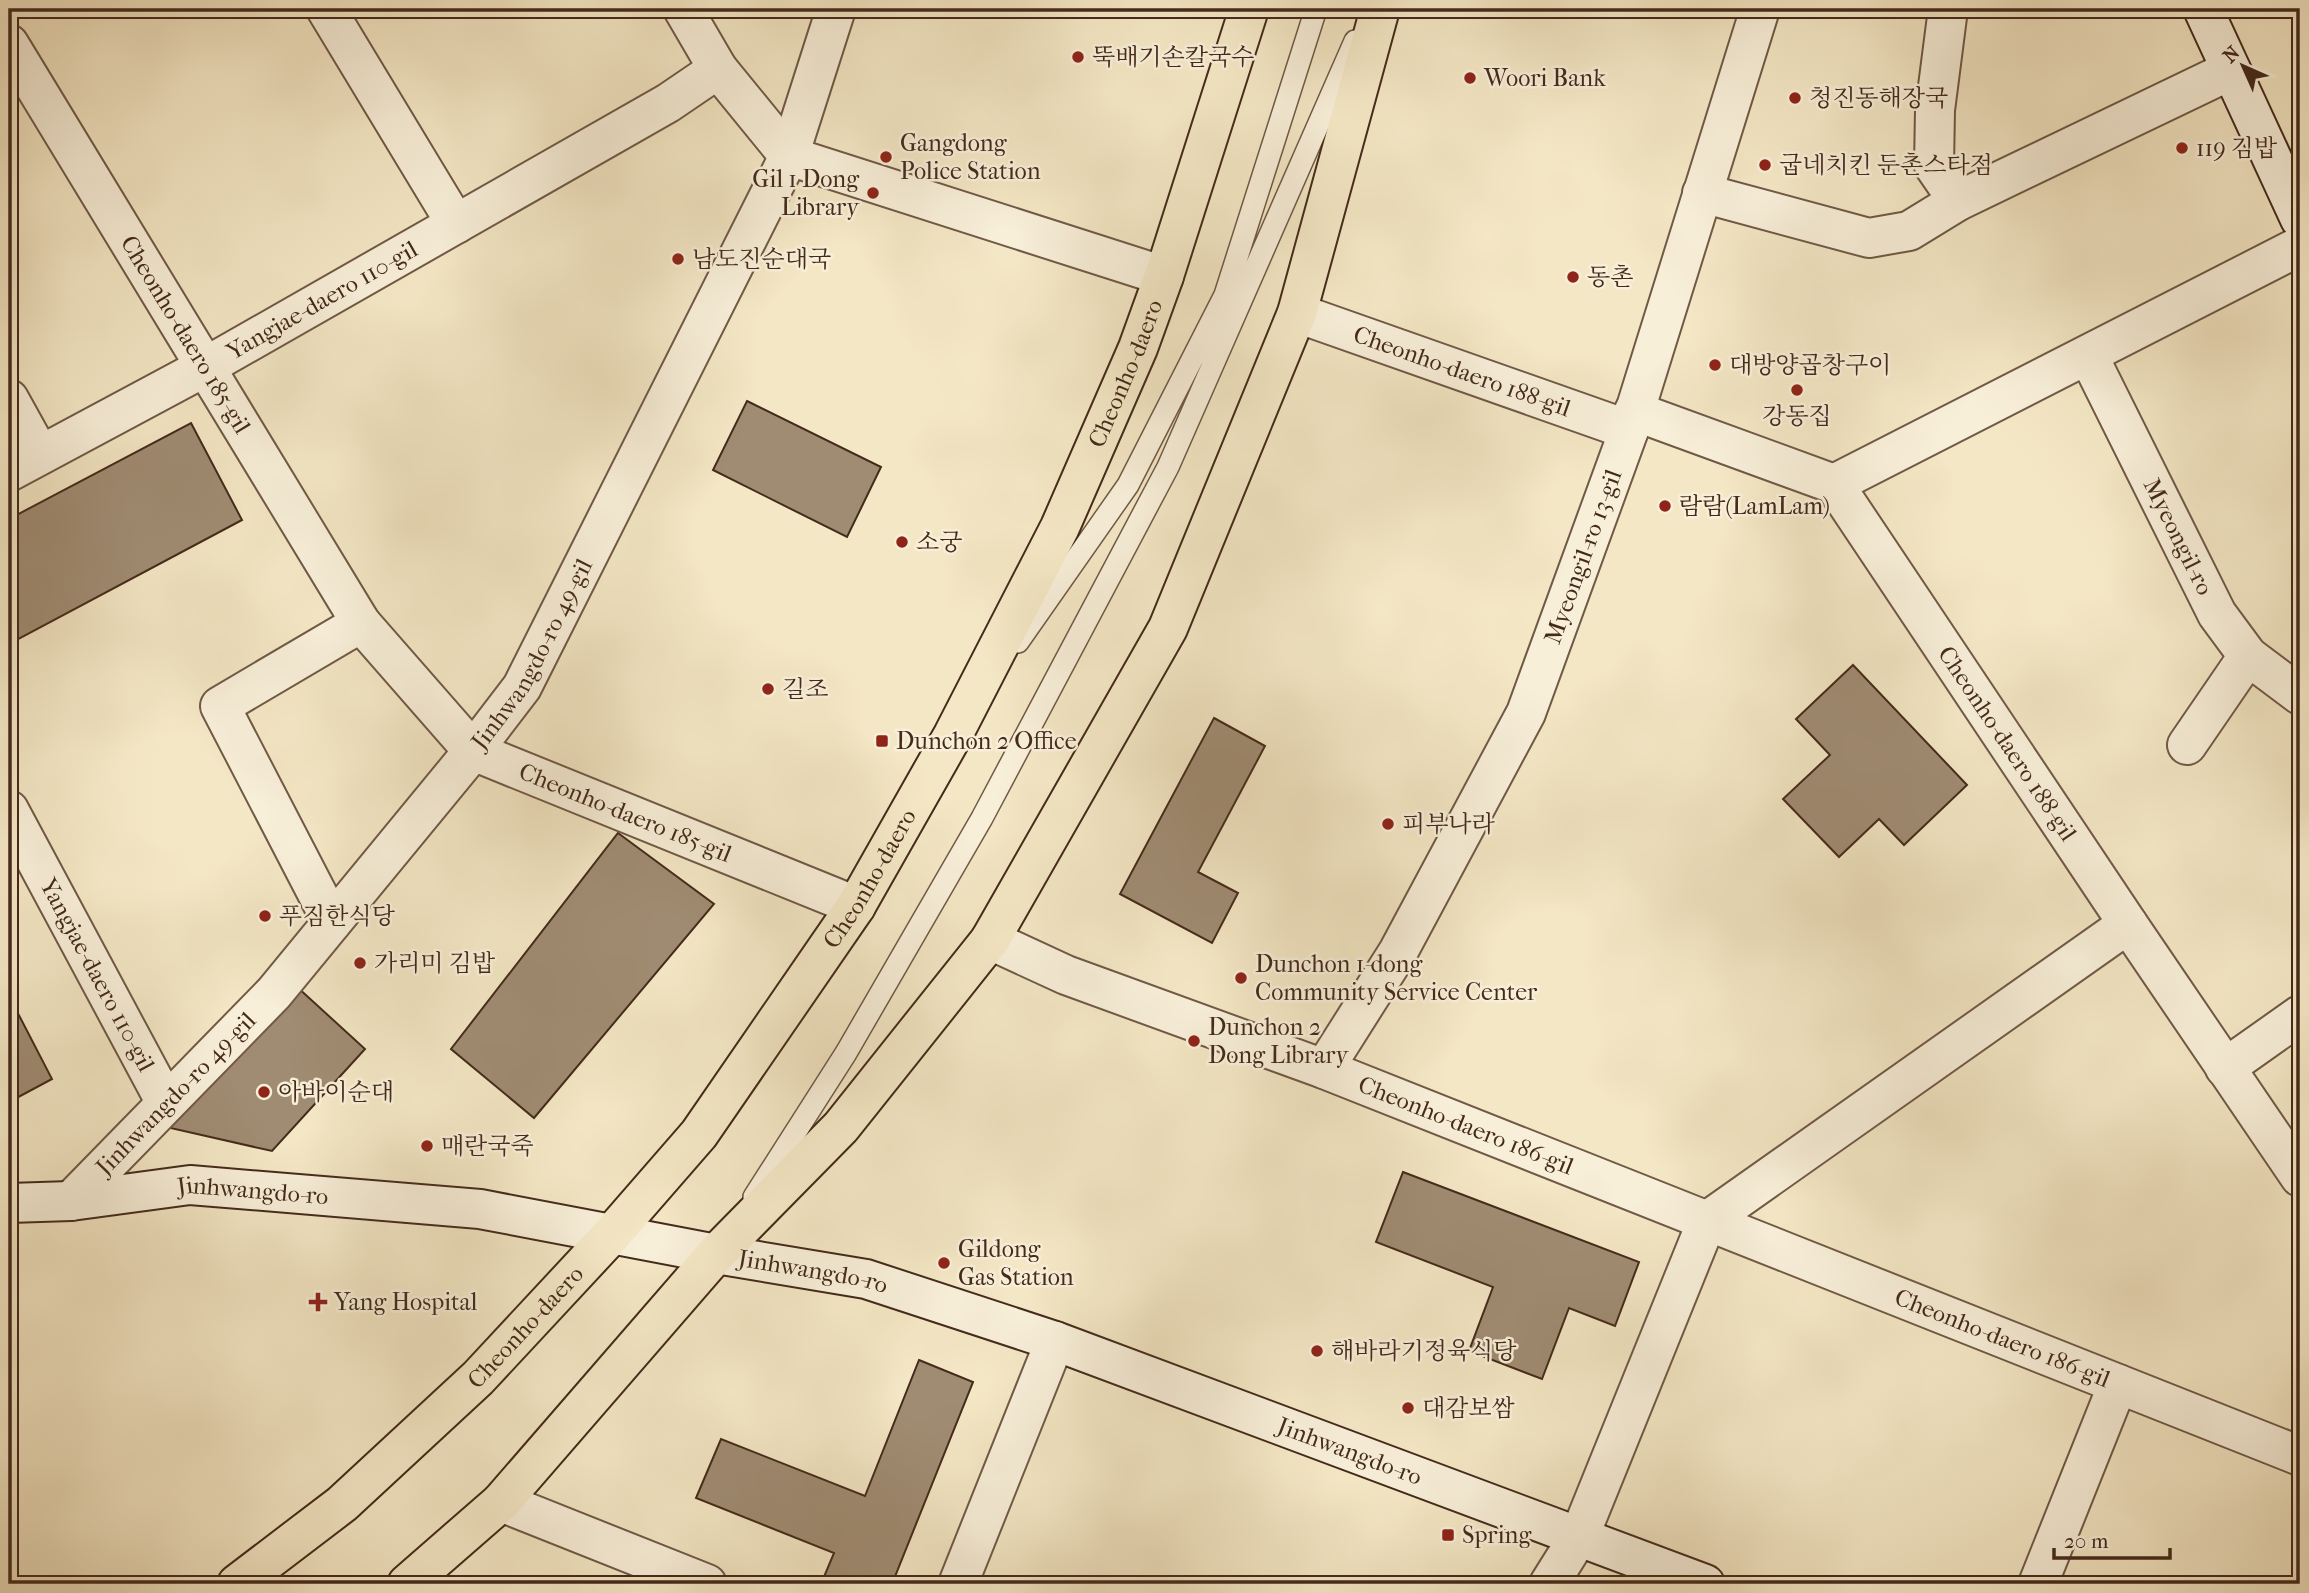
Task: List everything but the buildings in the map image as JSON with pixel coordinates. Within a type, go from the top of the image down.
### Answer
[{"type":"main road","name":"Cheonho-daero","points":[[237,1584],[342,1504],[430,1423],[478,1378],[612,1234],[699,1134],[856,906],[953,734],[1060,527],[1138,348],[1164,276],[1249,9]]},
{"type":"main road","points":[[407,1584],[501,1502],[716,1254],[841,1127],[990,940],[1168,628],[1297,313],[1380,9]]},
{"type":"street","points":[[326,9],[456,224]]},
{"type":"street","points":[[683,9],[718,69],[789,156],[1164,276]]},
{"type":"street","name":"Jinhwangdo-ro 49-gil","points":[[71,1201],[274,993],[473,751],[522,687],[789,156],[836,9]]},
{"type":"street","name":"Myeongil-ro 13-gil","points":[[1324,1069],[1398,952],[1526,713],[1632,421],[1760,9]]},
{"type":"street","points":[[1948,9],[1935,110],[1934,166],[1958,201]]},
{"type":"street","points":[[2203,9],[2300,219]]},
{"type":"street","name":"Cheonho-daero 185-gil","points":[[9,44],[361,622],[473,751],[856,906]]},
{"type":"street","name":"Yangjae-daero 110-gil","points":[[9,399],[24,463],[205,367],[668,103],[718,69]]},
{"type":"street","points":[[1702,193],[1869,238],[1909,231],[1958,201],[2231,70]]},
{"type":"street","points":[[1834,484],[2300,246]]},
{"type":"street","name":"Cheonho-daero 188-gil","points":[[1297,313],[1834,484],[2225,1068],[2295,1157]]},
{"type":"street","name":"Myeongil-ro","points":[[2088,355],[2217,614],[2248,656],[2300,695]]},
{"type":"street","points":[[332,922],[219,706],[361,622]]},
{"type":"street","points":[[2187,746],[2248,656]]},
{"type":"street","name":"Yangjae-daero 110-gil","points":[[9,810],[166,1103]]},
{"type":"street","points":[[1549,1584],[1579,1536],[1707,1221],[2128,924]]},
{"type":"street","name":"Cheonho-daero 186-gil","points":[[990,940],[1066,975],[1324,1069],[2300,1456]]},
{"type":"street","points":[[2225,1068],[2300,1015]]},
{"type":"street","name":"Jinhwangdo-ro","points":[[9,1203],[71,1201],[190,1185],[480,1209],[716,1254],[866,1279],[1055,1341],[1705,1584]]},
{"type":"street","points":[[958,1584],[1055,1341]]},
{"type":"street","points":[[2038,1584],[2118,1384]]},
{"type":"street","points":[[501,1502],[707,1584]]},
{"type":"lane","points":[[953,734],[1128,485],[1225,295],[1316,9]]},
{"type":"lane","points":[[716,1254],[846,1053],[982,818],[1162,480],[1370,9]]},
{"type":"place","name":"뚝배기손칼국수","points":[[1078,57]]},
{"type":"place","name":"Woori Bank","points":[[1470,78]]},
{"type":"place","name":"청진동해장국","points":[[1795,98]]},
{"type":"place","name":"119 김밥","points":[[2182,148]]},
{"type":"place","name":"Gangdong Police Station","points":[[886,157]]},
{"type":"place","name":"굽네치킨 둔촌스타점","points":[[1765,165]]},
{"type":"place","name":"Gil 1 Dong Library","points":[[873,193]]},
{"type":"place","name":"남도진순대국","points":[[678,259]]},
{"type":"place","name":"동촌","points":[[1573,277]]},
{"type":"place","name":"대방양곱창구이","points":[[1715,365]]},
{"type":"place","name":"강동집","points":[[1797,390]]},
{"type":"place","name":"람람(LamLam)","points":[[1665,506]]},
{"type":"place","name":"소궁","points":[[902,542]]},
{"type":"place","name":"길조","points":[[768,689]]},
{"type":"place","name":"Dunchon 2 Office","points":[[882,741]]},
{"type":"place","name":"피부나라","points":[[1388,824]]},
{"type":"place","name":"푸짐한식당","points":[[265,916]]},
{"type":"place","name":"가리미 김밥","points":[[360,963]]},
{"type":"place","name":"Dunchon 1-dong Community Service Center","points":[[1241,978]]},
{"type":"place","name":"Dunchon 2 Dong Library","points":[[1194,1041]]},
{"type":"place","name":"아바이순대","points":[[264,1092]]},
{"type":"place","name":"매란국죽","points":[[427,1146]]},
{"type":"place","name":"Gildong Gas Station","points":[[944,1263]]},
{"type":"place","name":"Yang Hospital","points":[[318,1302]]},
{"type":"place","name":"해바라기정육식당","points":[[1317,1351]]},
{"type":"place","name":"대감보쌈","points":[[1408,1408]]},
{"type":"place","name":"Spring","points":[[1448,1535]]}]
